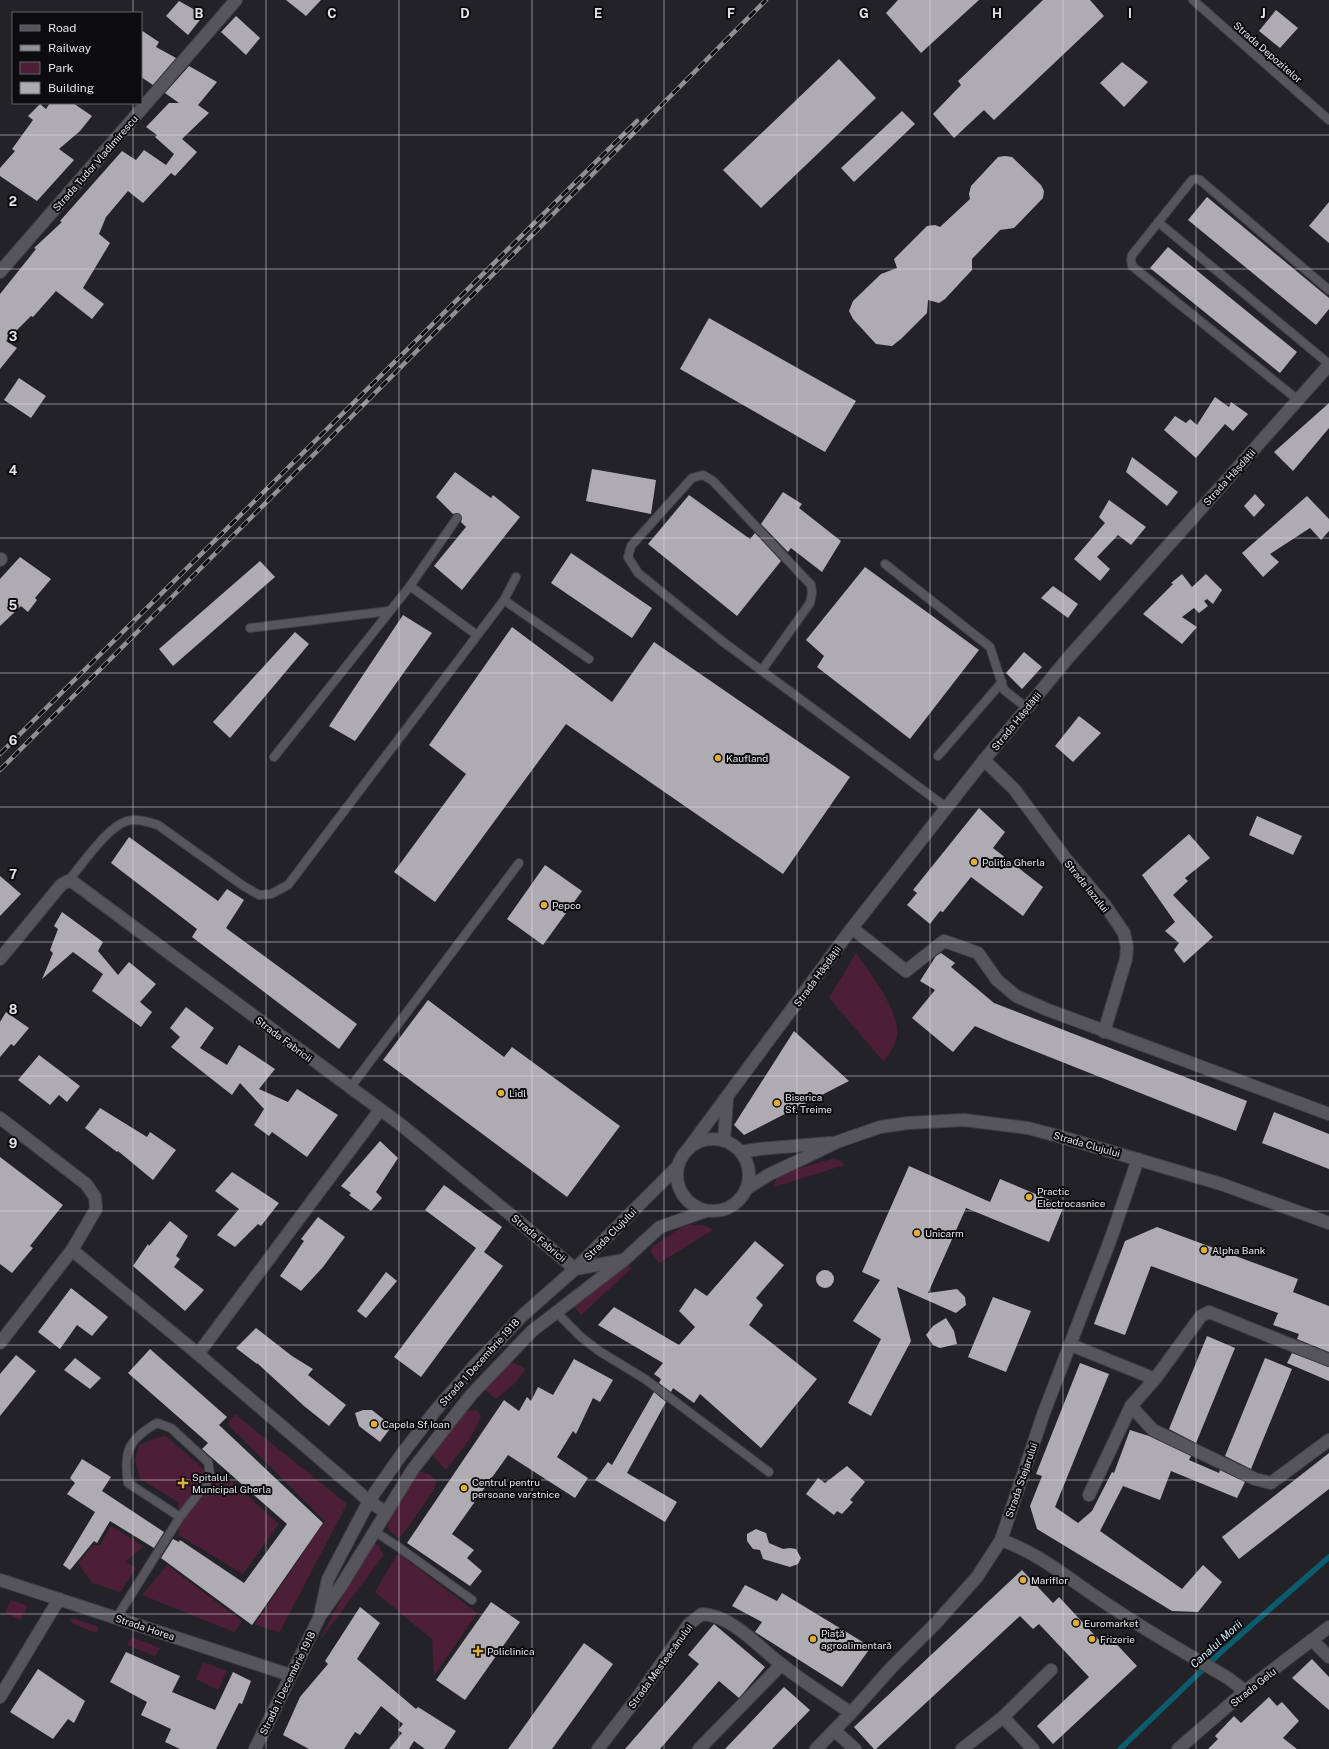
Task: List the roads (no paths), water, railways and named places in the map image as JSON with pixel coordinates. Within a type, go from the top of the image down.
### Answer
[{"type":"street","name":"Strada Tudor Vladimirescu","points":[[0,272],[236,0]]},
{"type":"street","name":"Strada Hășdății","points":[[688,1149],[852,928],[984,760],[1068,658],[1329,365]]},
{"type":"street","name":"Strada Iazului","points":[[984,760],[1014,789],[1066,859],[1105,905],[1124,933],[1127,947],[1126,959],[1104,1032]]},
{"type":"street","points":[[0,959],[61,885],[68,882]]},
{"type":"street","name":"Strada Fabricii","points":[[68,882],[73,882],[400,1124],[518,1220],[575,1269]]},
{"type":"street","points":[[852,928],[906,971],[944,942],[978,953],[997,980],[1016,996],[1104,1032],[1329,1114]]},
{"type":"street","points":[[724,1141],[727,1097]]},
{"type":"street","points":[[198,1354],[380,1110]]},
{"type":"street","points":[[0,1118],[86,1184],[95,1197],[96,1209],[72,1250],[0,1343]]},
{"type":"street","name":"Strada Clujului","points":[[557,1313],[624,1260],[660,1227],[706,1211],[721,1210],[734,1205],[742,1198],[746,1190],[770,1174],[837,1142],[880,1127],[964,1120],[1028,1128],[1221,1184],[1329,1224]]},
{"type":"street","points":[[688,1149],[705,1140],[724,1141],[733,1146],[741,1152],[749,1170],[749,1180],[746,1190]]},
{"type":"street","name":"Strada Clujului","points":[[741,1152],[837,1142]]},
{"type":"street","name":"Strada Clujului","points":[[540,1300],[575,1269],[678,1166],[688,1149]]},
{"type":"street","name":"Strada Stejarului","points":[[816,1749],[851,1714],[891,1668],[936,1623],[977,1577],[1001,1540],[1043,1416],[1071,1345],[1082,1310],[1111,1238],[1138,1159]]},
{"type":"street","points":[[678,1166],[678,1186],[682,1195],[697,1208],[706,1211]]},
{"type":"street","points":[[72,1250],[198,1354],[369,1501],[385,1512]]},
{"type":"street","points":[[575,1269],[624,1260]]},
{"type":"street","name":"Strada 1 Decembrie 1918","points":[[320,1616],[328,1579],[369,1501],[399,1458],[474,1366],[523,1315],[540,1300]]},
{"type":"street","points":[[1089,1495],[1131,1406],[1155,1379],[1201,1316],[1209,1312],[1329,1360]]},
{"type":"street","name":"Strada 1 Decembrie 1918","points":[[255,1749],[320,1616],[341,1586],[385,1512],[413,1469],[471,1395],[532,1332],[557,1313]]},
{"type":"street","points":[[1071,1345],[1155,1379]]},
{"type":"street","points":[[1131,1406],[1154,1430],[1256,1479],[1271,1483],[1329,1440]]},
{"type":"street","points":[[1001,1540],[1015,1545],[1060,1572],[1112,1608],[1218,1672],[1245,1691]]},
{"type":"street","name":"Strada Horea","points":[[0,1580],[117,1617],[290,1675]]},
{"type":"street","points":[[0,1697],[59,1599]]},
{"type":"street","name":"Strada Mesteacănului","points":[[598,1749],[637,1698],[689,1624],[702,1614],[713,1615],[744,1633],[781,1665],[851,1714]]},
{"type":"street","name":"Strada Gelu","points":[[1178,1749],[1245,1691],[1329,1627]]},
{"type":"street","points":[[1312,1640],[1329,1657]]},
{"type":"street","points":[[699,1749],[781,1665]]},
{"type":"street","points":[[962,1749],[1003,1717],[1051,1670]]},
{"type":"street","points":[[1003,1717],[1033,1749]]},
{"type":"street","points":[[835,1731],[855,1749]]},
{"type":"lane","name":"Strada Depozitelor","points":[[1193,0],[1329,120]]},
{"type":"lane","points":[[1298,400],[1132,266],[1130,260],[1132,255],[1192,180],[1196,179],[1200,180],[1329,290]]},
{"type":"lane","points":[[1158,222],[1329,365]]},
{"type":"lane","points":[[762,670],[810,603],[812,593],[811,585],[713,481],[703,475],[692,478],[631,546],[628,557],[638,573],[722,641],[947,808]]},
{"type":"lane","points":[[274,757],[410,586],[457,518]]},
{"type":"lane","points":[[885,564],[990,647],[1004,690],[1027,708]]},
{"type":"lane","points":[[68,882],[109,832],[127,821],[143,821],[158,825],[242,885],[259,895],[271,894],[288,885],[504,600],[516,577]]},
{"type":"lane","points":[[410,586],[477,635]]},
{"type":"lane","points":[[504,600],[590,659]]},
{"type":"lane","points":[[250,628],[389,611]]},
{"type":"lane","points":[[938,756],[1002,682]]},
{"type":"lane","points":[[350,1088],[519,863]]},
{"type":"lane","points":[[557,1313],[581,1338],[599,1351],[645,1379],[769,1472]]},
{"type":"lane","points":[[117,1617],[180,1517],[206,1484],[210,1474],[208,1462],[171,1428],[157,1423],[144,1431],[128,1450],[126,1467],[128,1483],[180,1517]]},
{"type":"lane","points":[[374,1531],[472,1600]]},
{"type":"waterway","name":"Canalul Morii","points":[[1120,1749],[1220,1653],[1329,1557]]},
{"type":"railway","points":[[0,770],[766,0]]},
{"type":"railway","points":[[0,754],[637,121]]},
{"type":"place","name":"Kaufland","points":[[718,758]]},
{"type":"place","name":"Poliția Gherla","points":[[974,862]]},
{"type":"place","name":"Pepco","points":[[544,905]]},
{"type":"place","name":"Lidl","points":[[501,1093]]},
{"type":"place","name":"Biserica Sf. Treime","points":[[777,1103]]},
{"type":"place","name":"Practic Electrocasnice","points":[[1029,1197]]},
{"type":"place","name":"Unicarm","points":[[917,1233]]},
{"type":"place","name":"Alpha Bank","points":[[1204,1250]]},
{"type":"place","name":"Capela Sf Ioan","points":[[374,1424]]},
{"type":"place","name":"Spitalul Municipal Gherla","points":[[183,1483]]},
{"type":"place","name":"Centrul pentru persoane varstnice","points":[[464,1488]]},
{"type":"place","name":"Mariflor","points":[[1023,1580]]},
{"type":"place","name":"Euromarket","points":[[1076,1623]]},
{"type":"place","name":"Piață agroalimentară","points":[[813,1639]]},
{"type":"place","name":"Frizerie","points":[[1092,1639]]},
{"type":"place","name":"Policlinica","points":[[478,1651]]}]
